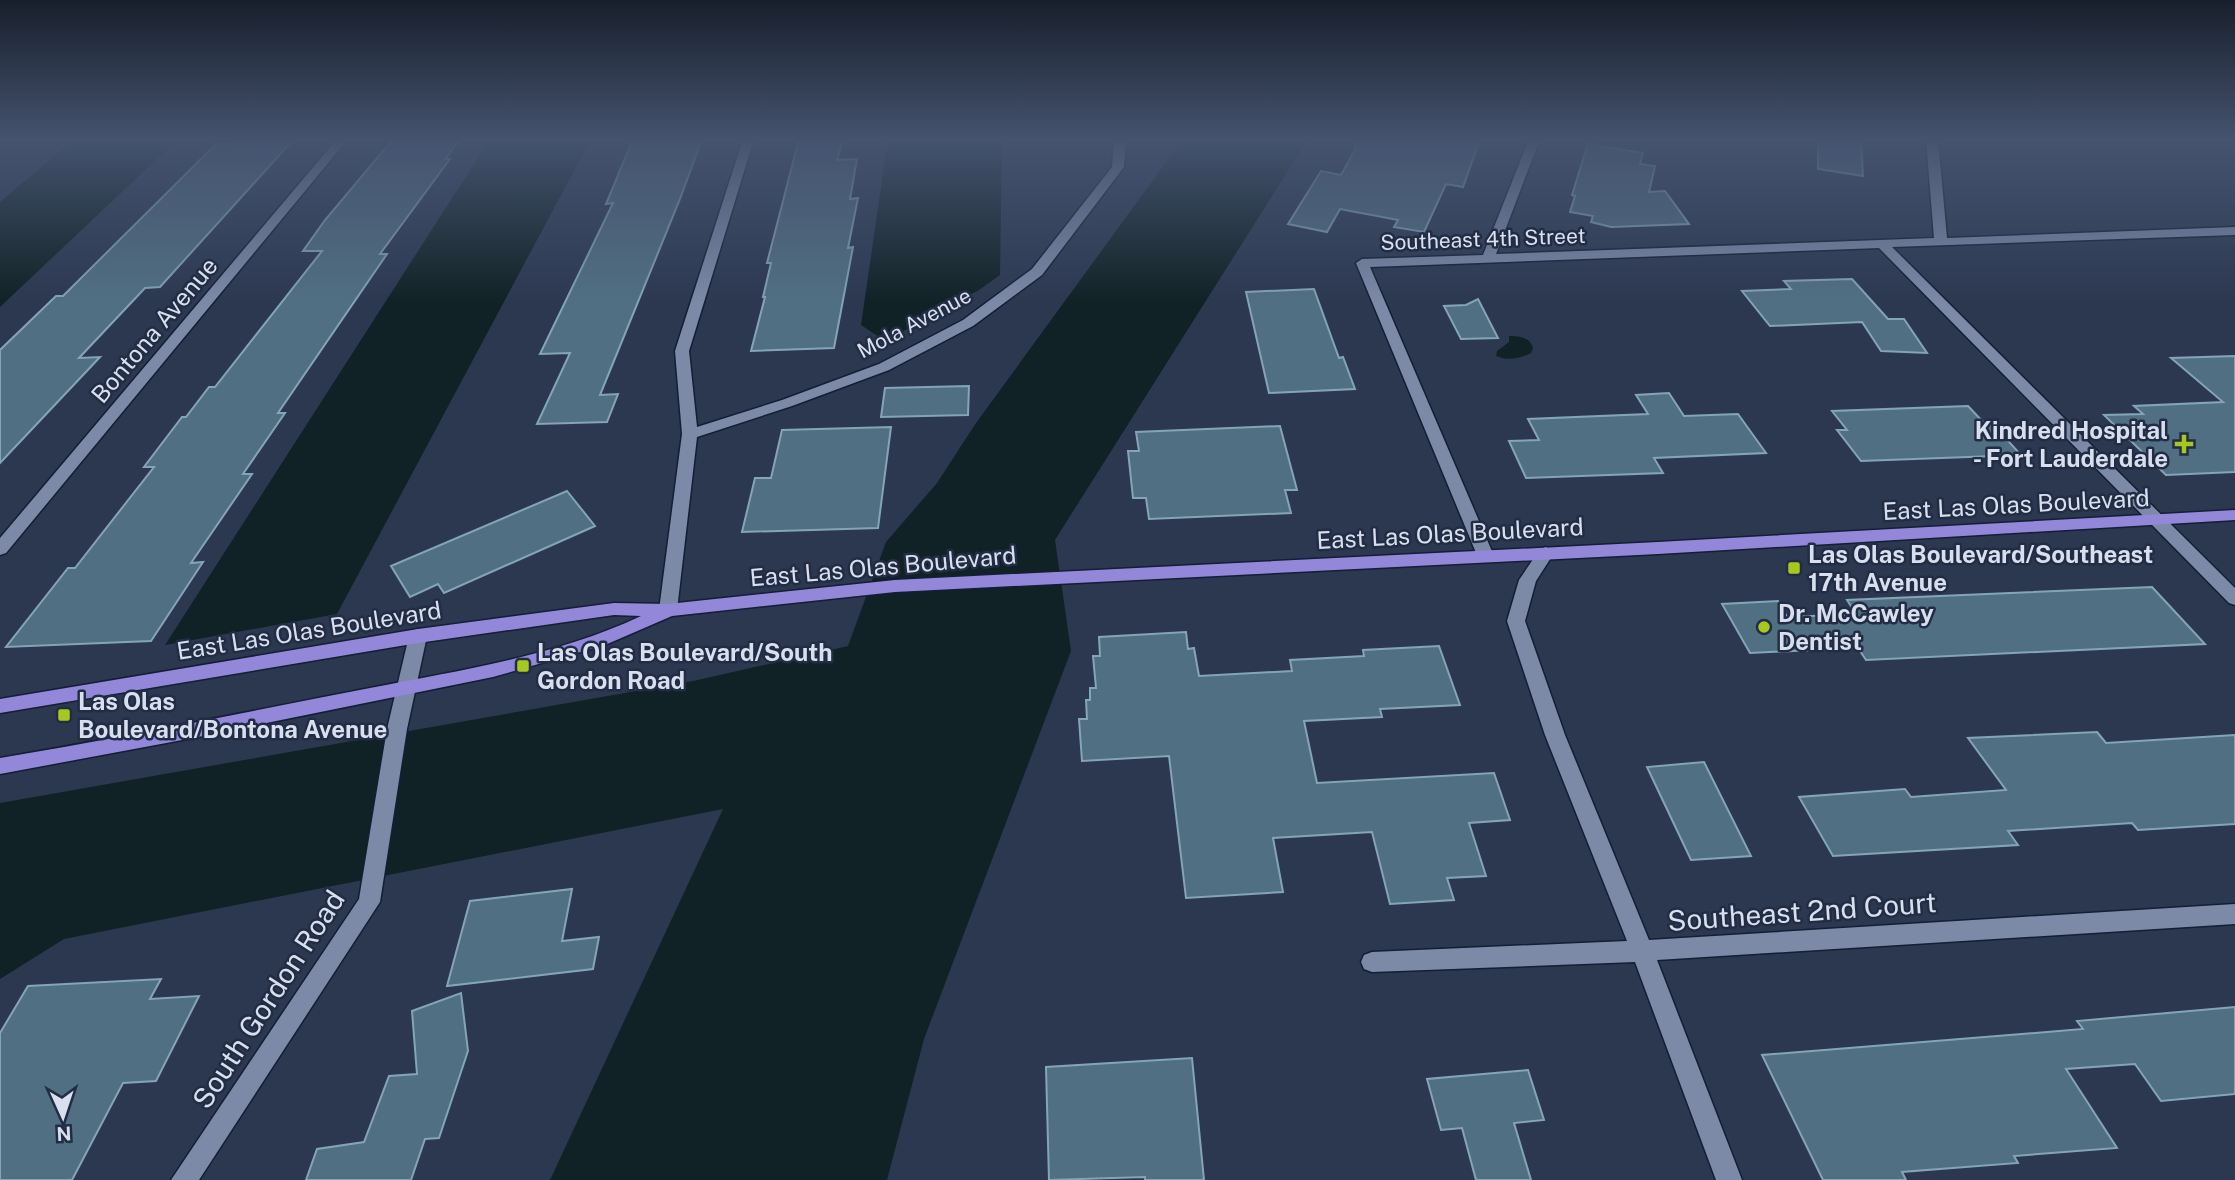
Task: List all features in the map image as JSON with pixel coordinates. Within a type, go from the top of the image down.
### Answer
[{"type":"main road","name":"East Las Olas Boulevard","points":[[0,706],[418,636],[614,609],[668,610],[895,586],[1153,571],[1546,553],[2235,515]]},
{"type":"main road","name":"East Las Olas Boulevard","points":[[0,766],[172,736],[542,657],[626,632],[668,610]]},
{"type":"street","name":"Bontona Avenue","points":[[0,549],[297,194]]},
{"type":"street","points":[[668,610],[690,434],[682,351],[732,194]]},
{"type":"street","name":"Mola Avenue","points":[[690,434],[787,403],[884,367],[968,323],[1037,272],[1097,194]]},
{"type":"street","points":[[1488,258],[1513,194]]},
{"type":"street","points":[[1937,194],[1941,242]]},
{"type":"street","name":"Southeast 4th Street","points":[[1485,556],[1362,262],[2235,231]]},
{"type":"street","points":[[1882,244],[2235,598]]},
{"type":"street","points":[[1546,553],[1528,580],[1516,621],[1555,735],[1642,951],[1729,1180]]},
{"type":"street","name":"South Gordon Road","points":[[184,1180],[369,902],[397,729],[418,636]]},
{"type":"street","name":"Southeast 2nd Court","points":[[1372,962],[1642,951],[2235,914]]},
{"type":"shaded area","points":[[9,194],[120,194],[0,307],[0,202]]},
{"type":"shaded area","points":[[455,194],[562,194],[337,614],[165,645]]},
{"type":"shaded area","points":[[880,194],[1001,194],[1000,275],[979,290],[885,341],[861,325]]},
{"type":"shaded area","points":[[1143,194],[1273,194],[1055,540],[1071,651],[924,1039],[887,1180],[550,1180],[723,809],[64,939],[0,979],[0,803],[693,681],[848,646],[886,542],[937,483],[976,423]]},
{"type":"shaded area","points":[[1509,336],[1527,339],[1532,344],[1531,353],[1514,359],[1496,356],[1497,351],[1509,342]]},
{"type":"building","points":[[166,194],[244,194],[160,287],[145,288],[79,358],[100,357],[0,463],[0,350],[56,296],[63,296]]},
{"type":"building","points":[[347,194],[424,194],[380,254],[387,254],[278,413],[285,413],[243,474],[252,474],[191,563],[203,562],[151,641],[6,647],[68,568],[75,568],[154,467],[144,467],[182,417],[186,417],[209,387],[215,387],[322,251],[303,251]]},
{"type":"building","points":[[610,194],[682,194],[600,395],[618,394],[607,422],[537,424],[570,353],[540,354],[613,203],[606,204]]},
{"type":"building","points":[[785,194],[851,194],[850,199],[858,198],[848,248],[853,247],[834,348],[751,351],[765,297],[771,263],[767,263]]},
{"type":"building","points":[[1307,194],[1441,194],[1424,232],[1394,227],[1398,220],[1340,209],[1327,232],[1288,224]]},
{"type":"building","points":[[1667,194],[1689,224],[1611,227],[1591,222],[1593,216],[1570,212],[1575,196],[1572,195]]},
{"type":"building","points":[[1852,279],[1888,319],[1904,319],[1927,353],[1881,351],[1862,322],[1770,326],[1742,291],[1791,289],[1784,281]]},
{"type":"building","points":[[1314,289],[1339,358],[1343,357],[1355,389],[1269,393],[1246,292]]},
{"type":"building","points":[[1478,299],[1498,338],[1461,339],[1444,306],[1466,305]]},
{"type":"building","name":"Kindred Hospital - Fort Lauderdale","points":[[2235,356],[2235,472],[2166,475],[2104,415],[2143,414],[2134,406],[2223,402],[2171,358]]},
{"type":"building","points":[[969,386],[968,415],[881,417],[885,388]]},
{"type":"building","points":[[1669,393],[1684,416],[1738,414],[1766,453],[1654,458],[1663,473],[1526,478],[1509,441],[1539,440],[1528,419],[1648,414],[1636,395]]},
{"type":"building","points":[[1968,406],[1984,423],[1991,422],[2021,455],[1861,461],[1837,430],[1847,430],[1832,411]]},
{"type":"building","points":[[1280,426],[1297,490],[1285,490],[1291,513],[1149,519],[1146,498],[1133,498],[1128,451],[1139,451],[1136,432]]},
{"type":"building","points":[[891,427],[878,528],[742,532],[755,478],[771,478],[782,430]]},
{"type":"building","points":[[567,491],[595,526],[444,593],[438,584],[410,597],[391,566]]},
{"type":"building","points":[[2152,587],[2205,644],[1866,660],[1858,648],[1750,653],[1722,604],[1778,601],[1787,617],[1856,614],[1847,600]]},
{"type":"building","points":[[1186,632],[1188,649],[1194,648],[1199,676],[1292,671],[1290,660],[1364,656],[1363,650],[1439,646],[1460,705],[1380,709],[1382,717],[1304,721],[1317,783],[1494,773],[1510,820],[1469,823],[1486,876],[1447,878],[1454,900],[1390,904],[1372,832],[1273,838],[1283,892],[1186,898],[1169,756],[1082,761],[1079,719],[1087,719],[1086,700],[1090,700],[1090,688],[1096,688],[1093,656],[1100,656],[1099,637]]},
{"type":"building","points":[[2097,732],[2106,743],[2235,735],[2235,824],[2138,830],[2132,823],[2008,831],[2018,845],[1833,856],[1799,797],[1905,789],[1911,797],[2006,790],[1968,738]]},
{"type":"building","points":[[1704,762],[1751,856],[1691,860],[1647,767]]},
{"type":"building","points":[[572,889],[562,941],[599,937],[593,969],[447,986],[470,901]]},
{"type":"building","points":[[161,979],[150,999],[199,996],[156,1081],[123,1083],[72,1180],[0,1180],[0,1033],[28,986]]},
{"type":"building","points":[[461,993],[468,1051],[439,1138],[425,1139],[411,1180],[306,1180],[317,1149],[364,1142],[389,1076],[417,1074],[412,1011]]},
{"type":"building","points":[[2235,1007],[2235,1094],[2161,1101],[2135,1064],[2066,1069],[2117,1148],[2014,1156],[2018,1163],[1902,1172],[1906,1180],[1823,1180],[1762,1055],[2083,1029],[2077,1021]]},
{"type":"building","points":[[1192,1058],[1204,1180],[1145,1180],[1145,1177],[1049,1180],[1046,1067]]},
{"type":"building","points":[[1528,1070],[1544,1120],[1514,1123],[1531,1180],[1476,1180],[1462,1128],[1441,1130],[1427,1079]]},
{"type":"place","name":"Kindred Hospital - Fort Lauderdale","points":[[2184,444]]},
{"type":"place","name":"Las Olas Boulevard/Southeast 17th Avenue","points":[[1794,568]]},
{"type":"place","name":"Dr. McCawley Dentist","points":[[1764,627]]},
{"type":"place","name":"Las Olas Boulevard/South Gordon Road","points":[[523,666]]},
{"type":"place","name":"Las Olas Boulevard/Bontona Avenue","points":[[64,715]]}]
